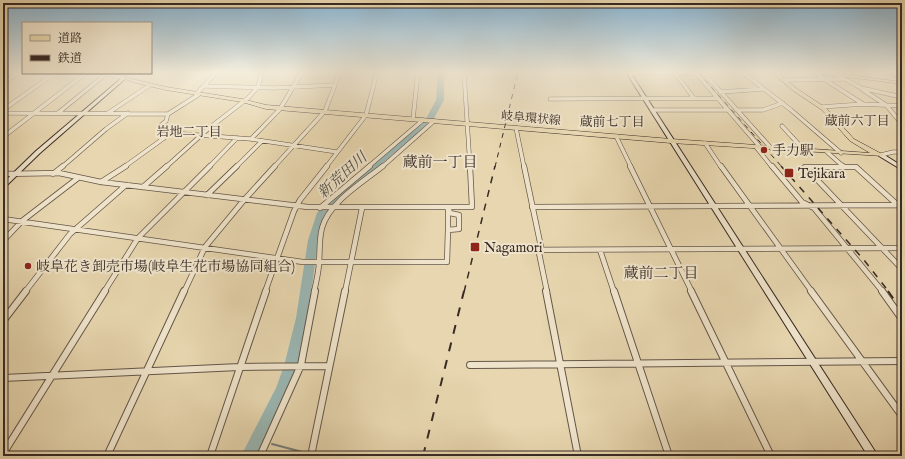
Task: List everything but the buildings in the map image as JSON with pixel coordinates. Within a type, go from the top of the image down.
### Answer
[{"type":"main road","name":"岐阜環状線","points":[[189,93],[245,101],[261,106],[672,141],[881,156]]},
{"type":"main road","points":[[801,93],[821,107],[852,140],[881,156]]},
{"type":"street","points":[[3,110],[26,93]]},
{"type":"street","points":[[3,137],[59,93]]},
{"type":"street","points":[[57,113],[80,93]]},
{"type":"street","points":[[3,186],[106,93]]},
{"type":"street","points":[[108,113],[138,93]]},
{"type":"street","points":[[143,187],[224,115],[245,101],[252,93]]},
{"type":"street","points":[[251,139],[281,107],[289,93]]},
{"type":"street","points":[[107,456],[205,247],[244,200],[326,111],[332,93]]},
{"type":"street","points":[[210,456],[239,367],[297,206],[366,115],[372,93]]},
{"type":"street","points":[[413,119],[416,93]]},
{"type":"street","points":[[3,174],[53,174],[101,182],[322,208],[472,207],[466,93]]},
{"type":"street","points":[[641,93],[874,456]]},
{"type":"street","points":[[690,93],[693,97]]},
{"type":"street","points":[[714,93],[802,202],[814,208],[849,248],[902,319]]},
{"type":"street","points":[[721,93],[771,148]]},
{"type":"street","points":[[770,93],[841,153]]},
{"type":"street","points":[[846,93],[863,104]]},
{"type":"street","points":[[868,93],[886,105],[902,124]]},
{"type":"street","points":[[887,93],[902,97]]},
{"type":"street","points":[[3,113],[168,114],[197,95]]},
{"type":"street","points":[[550,99],[718,98]]},
{"type":"street","points":[[736,110],[763,110],[783,103]]},
{"type":"street","points":[[821,107],[863,104],[902,106]]},
{"type":"street","points":[[652,110],[728,110]]},
{"type":"street","points":[[53,174],[106,129],[128,113]]},
{"type":"street","points":[[168,114],[166,121],[160,126],[160,128],[171,133],[251,139],[337,152]]},
{"type":"street","points":[[322,208],[423,120]]},
{"type":"street","points":[[260,456],[276,423],[300,365],[318,262],[322,227],[342,198],[392,159],[406,144],[434,121]]},
{"type":"street","points":[[782,126],[805,151]]},
{"type":"street","points":[[516,128],[541,247],[539,254],[578,456]]},
{"type":"street","points":[[101,182],[136,159],[171,133]]},
{"type":"street","points":[[616,136],[771,456]]},
{"type":"street","points":[[3,454],[138,238],[237,138]]},
{"type":"street","points":[[207,195],[262,141]]},
{"type":"street","points":[[705,143],[748,206],[902,416]]},
{"type":"street","points":[[827,152],[844,167]]},
{"type":"street","points":[[881,156],[893,152],[902,152]]},
{"type":"street","points":[[881,156],[902,168]]},
{"type":"street","points":[[902,210],[856,167],[805,167],[902,269]]},
{"type":"street","points":[[3,241],[22,221],[78,178]]},
{"type":"street","points":[[3,321],[75,228],[126,185]]},
{"type":"street","points":[[532,207],[897,205]]},
{"type":"street","points":[[311,456],[362,208]]},
{"type":"street","points":[[3,219],[75,228],[303,262],[447,262],[448,208]]},
{"type":"street","points":[[447,230],[460,229],[459,214],[450,213],[448,208]]},
{"type":"street","points":[[504,250],[902,248]]},
{"type":"street","points":[[600,250],[669,456]]},
{"type":"street","points":[[470,365],[902,361]]},
{"type":"street","points":[[3,378],[239,367],[300,365],[329,366]]},
{"type":"waterway","name":"新荒田川","points":[[249,456],[282,390],[291,366],[302,318],[313,240],[322,213],[334,200],[430,118],[440,100],[440,93]]},
{"type":"waterway","points":[[272,444],[310,454]]},
{"type":"railway","points":[[495,167],[513,93]]},
{"type":"railway","points":[[717,93],[782,167]]},
{"type":"railway","points":[[464,292],[495,166]]},
{"type":"railway","points":[[781,166],[864,260],[889,292]]},
{"type":"railway","points":[[423,456],[464,291]]},
{"type":"railway","points":[[888,291],[902,311]]},
{"type":"place","name":"手力駅","points":[[764,150]]},
{"type":"place","name":"Tejikara","points":[[789,173]]},
{"type":"place","name":"Nagamori","points":[[475,247]]},
{"type":"place","name":"岐阜花き卸売市場(岐阜生花市場協同組合)","points":[[28,266]]},
{"type":"district","name":"蔵前六丁目","points":[[857,120]]},
{"type":"district","name":"蔵前七丁目","points":[[612,121]]},
{"type":"district","name":"岩地二丁目","points":[[189,131]]},
{"type":"district","name":"蔵前一丁目","points":[[440,162]]},
{"type":"district","name":"蔵前二丁目","points":[[661,273]]}]
